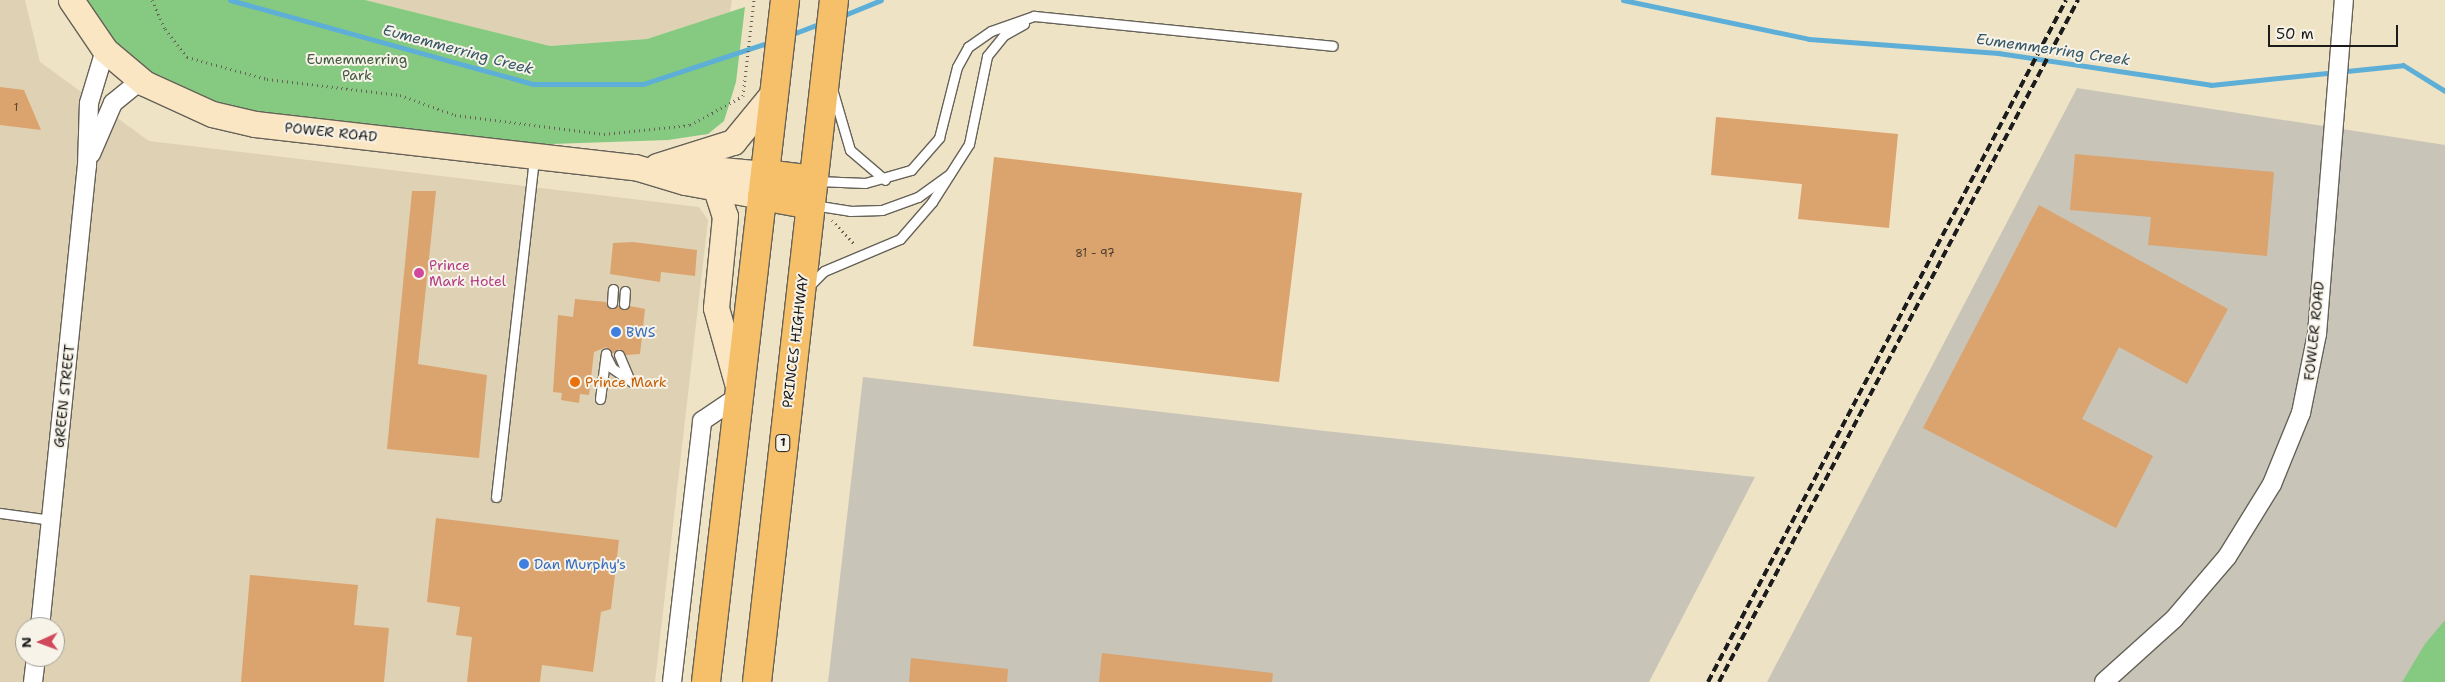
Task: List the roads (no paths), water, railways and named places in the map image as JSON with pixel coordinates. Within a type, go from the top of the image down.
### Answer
[{"type":"highway","points":[[706,682],[785,0]]},
{"type":"highway","name":"PRINCES HIGHWAY","points":[[757,682],[800,297],[819,201],[827,62],[834,0]]},
{"type":"highway","points":[[764,185],[819,201]]},
{"type":"main road","name":"POWER ROAD","points":[[71,0],[105,50],[141,80],[175,101],[255,124],[646,167],[764,185]]},
{"type":"main road","points":[[646,167],[733,142],[775,83]]},
{"type":"main road","name":"POWER ROAD","points":[[646,167],[716,189],[764,185]]},
{"type":"main road","points":[[716,189],[725,216],[716,308],[739,394]]},
{"type":"street","name":"FOWLER ROAD","points":[[2104,682],[2210,579],[2242,535],[2284,458],[2306,394],[2315,347],[2344,0]]},
{"type":"street","name":"GREEN STREET","points":[[41,617],[88,166],[89,103],[105,50]]},
{"type":"street","name":"GREEN STREET","points":[[88,166],[114,103],[141,80]]},
{"type":"street","points":[[672,682],[702,421],[739,394]]},
{"type":"street","points":[[33,682],[35,667]]},
{"type":"lane","points":[[800,297],[824,271],[900,239],[958,168],[969,144],[980,76],[991,50],[1023,24],[1068,16]]},
{"type":"lane","points":[[819,201],[857,184],[885,180],[911,170],[933,148],[947,113],[957,67],[975,41],[1029,17],[1068,16],[1332,46]]},
{"type":"lane","points":[[827,62],[850,150],[885,180]]},
{"type":"lane","points":[[496,497],[534,156]]},
{"type":"lane","points":[[819,201],[850,211],[889,208],[918,197],[958,168]]},
{"type":"lane","points":[[612,303],[613,289]]},
{"type":"lane","points":[[624,304],[625,290]]},
{"type":"lane","points":[[600,399],[606,353],[612,368],[632,382],[619,355]]},
{"type":"lane","points":[[0,514],[51,520]]},
{"type":"waterway","name":"Eumemmerring Creek","points":[[230,0],[533,84],[643,84],[773,41]]},
{"type":"waterway","name":"Eumemmerring Creek","points":[[842,16],[881,0]]},
{"type":"waterway","name":"Eumemmerring Creek","points":[[1623,0],[1809,39],[1998,53],[2211,85],[2403,65],[2445,91]]},
{"type":"waterway","name":"Eumemmerring Creek","points":[[790,35],[822,23]]},
{"type":"railway","points":[[1708,682],[2066,0]]},
{"type":"railway","points":[[1719,682],[2078,0]]},
{"type":"place","name":"Prince Mark Hotel","points":[[419,273]]},
{"type":"place","name":"BWS","points":[[616,332]]},
{"type":"place","name":"Prince Mark","points":[[575,382]]},
{"type":"place","name":"Dan Murphy's","points":[[524,564]]},
{"type":"park label","name":"Eumemmerring Park","points":[[357,68]]}]
